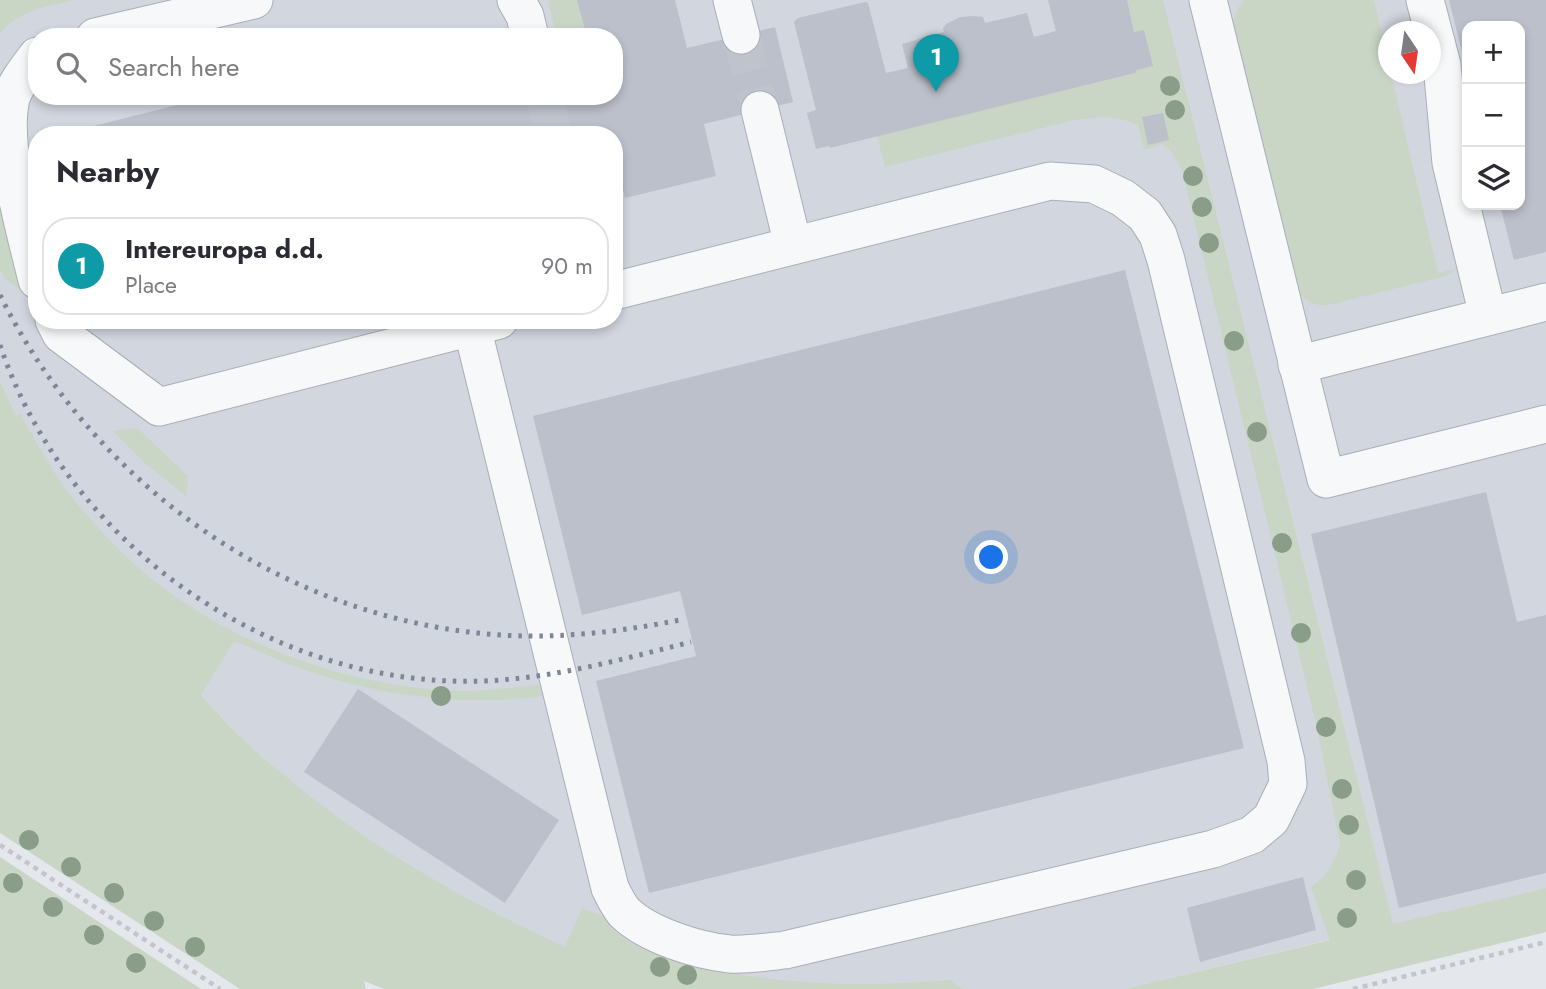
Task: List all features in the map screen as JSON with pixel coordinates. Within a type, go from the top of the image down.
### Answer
[{"type":"lane","points":[[133,28],[254,0]]},
{"type":"lane","points":[[516,0],[528,28]]},
{"type":"lane","points":[[732,0],[741,35]]},
{"type":"lane","points":[[1208,0],[1326,479],[1546,424]]},
{"type":"lane","points":[[1425,0],[1442,65],[1451,163],[1488,316]]},
{"type":"lane","points":[[28,70],[11,97],[6,124],[7,156],[28,243]]},
{"type":"lane","points":[[760,110],[793,246]]},
{"type":"lane","points":[[487,329],[610,888],[621,909],[635,922],[658,934],[730,954],[785,950],[1213,849],[1252,835],[1271,819],[1288,784],[1286,761],[1166,260],[1158,235],[1145,215],[1123,198],[1094,184],[1050,181],[623,289]]},
{"type":"lane","points":[[1297,365],[1546,302]]},
{"type":"lane","points":[[58,329],[61,334],[159,407],[466,329]]},
{"type":"path","points":[[0,845],[220,989]]},
{"type":"path","points":[[1353,989],[1546,942]]},
{"type":"shaded area","points":[[48,0],[1546,0],[1546,888],[1124,989],[687,989],[565,948],[510,922],[406,865],[317,802],[250,747],[201,695],[16,417],[0,381],[0,12]]},
{"type":"green space","points":[[0,0],[74,0],[25,14],[0,33]]},
{"type":"green space","points":[[548,0],[577,0],[585,28],[555,28]]},
{"type":"green space","points":[[1127,0],[1163,0],[1393,924],[1546,888],[1546,932],[1313,989],[1124,989],[1330,940],[1311,887],[1330,868],[1340,844],[1317,728],[1182,170],[1170,150],[1162,144],[1144,150],[1138,125],[1114,118],[1075,120],[885,167],[877,136],[1135,73],[1152,65],[1144,30],[1134,32]]},
{"type":"green space","points":[[1244,0],[1374,0],[1379,21],[1378,84],[1393,84],[1438,273],[1456,269],[1446,276],[1328,305],[1314,304],[1303,297],[1298,289],[1233,25],[1238,8]]},
{"type":"green space","points":[[0,203],[22,292],[5,279],[0,269]]},
{"type":"green space","points":[[0,381],[16,416],[20,414],[58,477],[84,512],[147,575],[203,614],[273,650],[348,675],[425,689],[464,691],[539,685],[543,696],[479,700],[414,696],[318,675],[234,641],[201,695],[265,760],[325,808],[390,853],[493,912],[565,947],[582,908],[602,916],[619,935],[640,948],[718,970],[756,977],[834,984],[950,980],[962,989],[384,989],[364,981],[366,989],[240,989],[0,833]]},
{"type":"green space","points":[[137,428],[188,476],[186,496],[146,464],[113,431]]},
{"type":"green space","points":[[0,857],[201,989],[0,989]]},
{"type":"building","points":[[577,0],[675,0],[687,48],[775,27],[793,102],[704,124],[716,176],[625,198],[623,126],[94,126],[177,105],[623,105],[623,28],[585,28]]},
{"type":"building","points":[[1048,0],[1127,0],[1134,32],[1144,30],[1153,66],[1135,73],[830,148],[816,149],[807,113],[816,110],[794,22],[798,18],[868,3],[886,73],[908,68],[902,44],[944,32],[946,24],[960,17],[983,17],[985,23],[1027,13],[1034,37],[1056,31]]},
{"type":"building","points":[[1449,0],[1546,0],[1546,252],[1514,260],[1501,210],[1525,210],[1525,21],[1462,21],[1462,52]]},
{"type":"building","points":[[1163,113],[1169,140],[1148,145],[1142,117]]},
{"type":"building","points":[[1125,270],[1244,748],[649,893],[596,681],[696,656],[680,591],[582,615],[533,416]]},
{"type":"building","points":[[1486,492],[1517,622],[1546,615],[1546,873],[1399,908],[1311,534]]},
{"type":"building","points":[[358,689],[559,820],[505,903],[304,772]]},
{"type":"building","points":[[1303,877],[1316,930],[1200,962],[1187,908]]},
{"type":"tunnel","points":[[741,35],[760,110]]},
{"type":"tunnel","points":[[546,105],[552,126]]},
{"type":"railway","points":[[0,295],[40,364],[88,427],[144,483],[205,532],[273,572],[345,603],[422,624],[501,635],[594,633],[685,619]]},
{"type":"railway","points":[[0,345],[31,417],[74,483],[127,541],[188,591],[255,631],[328,660],[405,677],[484,681],[563,672],[691,642]]},
{"type":"place","name":"Intereuropa d.d.","points":[[936,92]]}]
